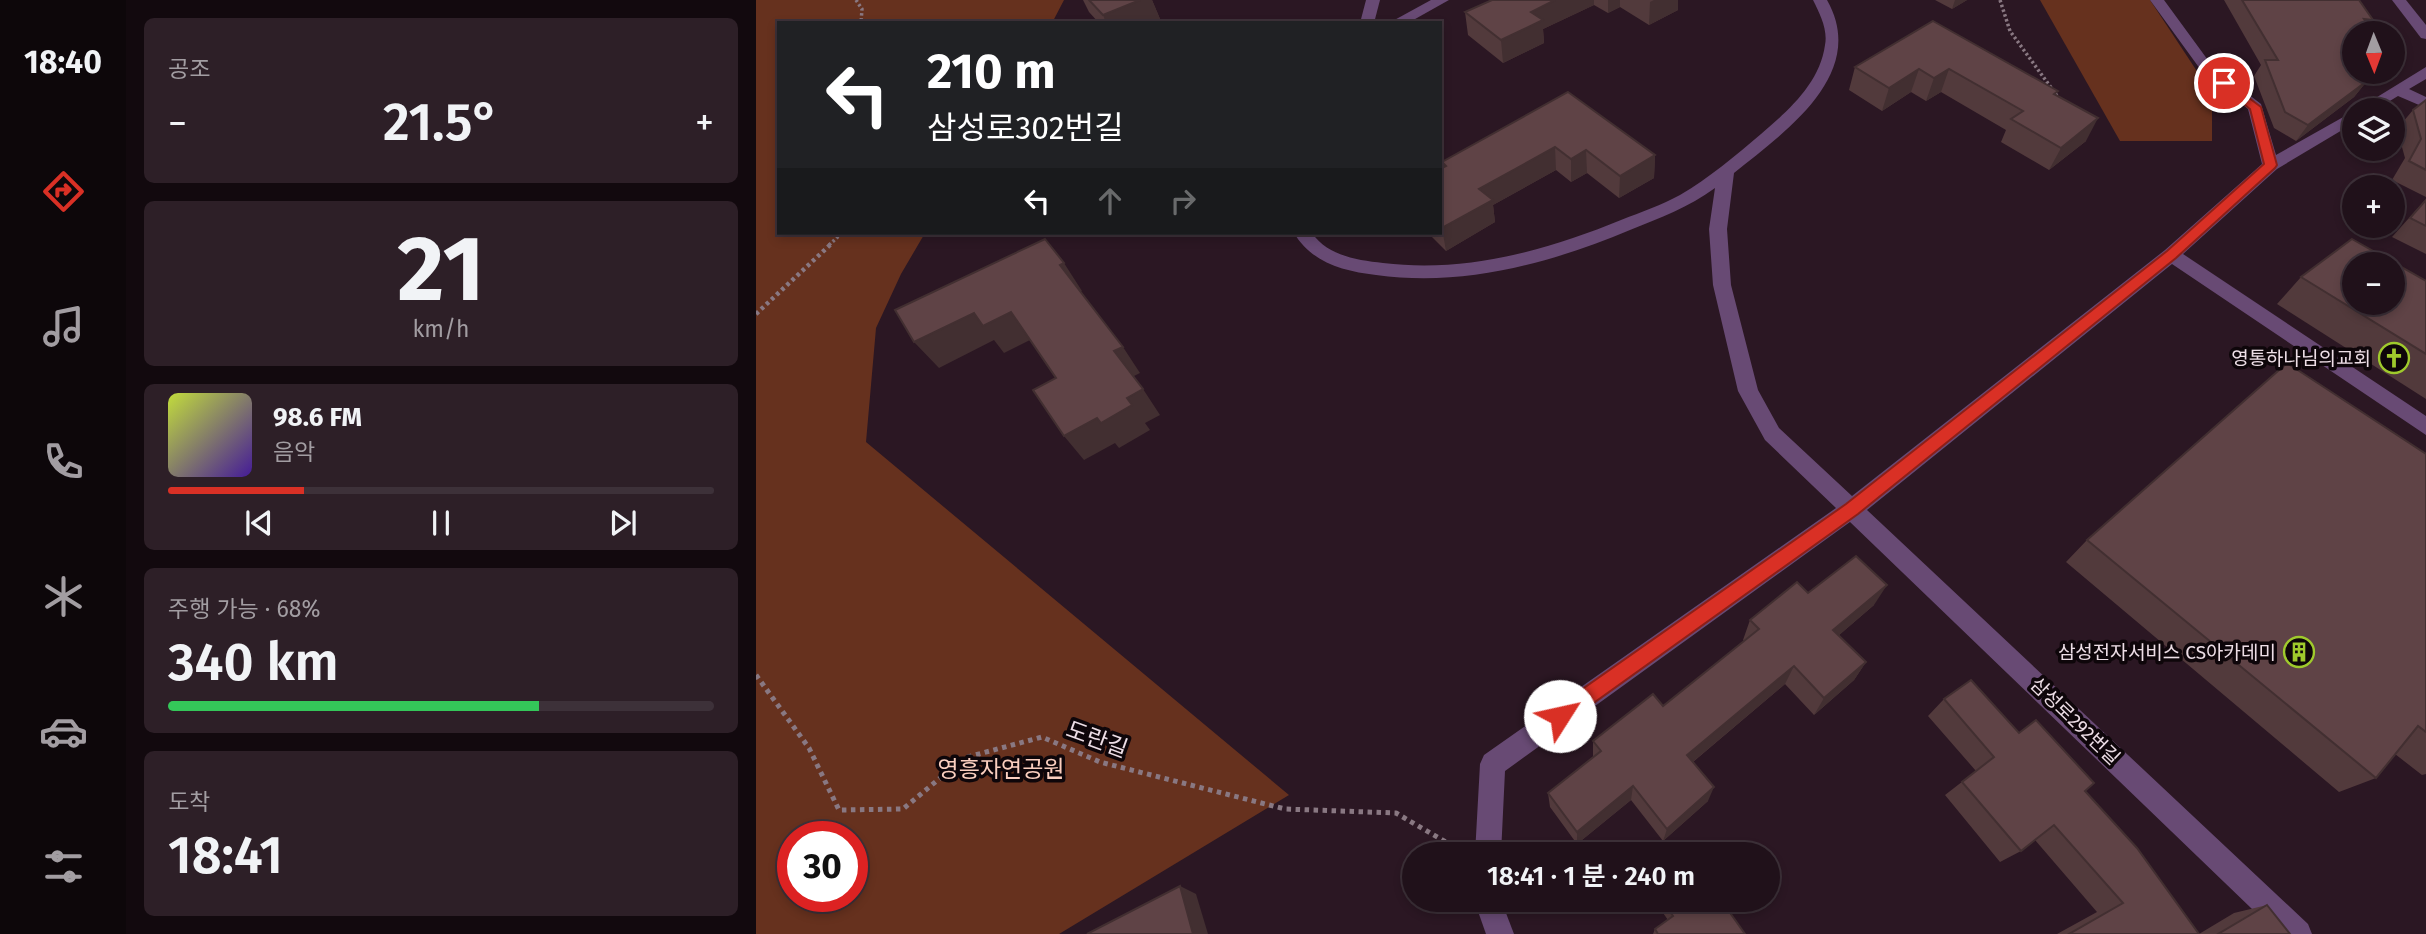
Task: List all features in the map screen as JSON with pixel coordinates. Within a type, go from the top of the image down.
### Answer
[{"type":"street","points":[[1368,21],[1373,0]]},
{"type":"street","points":[[1400,21],[1443,0]]},
{"type":"street","points":[[1304,235],[1308,243],[1340,263],[1387,271],[1438,274],[1515,264],[1611,232],[1685,200],[1726,172],[1789,119],[1825,73],[1834,43],[1828,15],[1820,0]]},
{"type":"street","points":[[2157,0],[2208,70],[2255,107],[2271,165]]},
{"type":"street","points":[[2399,0],[2426,35]]},
{"type":"street","points":[[2385,98],[2426,72]]},
{"type":"street","points":[[2399,90],[2426,103]]},
{"type":"street","points":[[1489,842],[1493,764],[1852,509],[2171,255],[2271,165],[2342,123]]},
{"type":"street","name":"삼성로292번길","points":[[1726,172],[1718,229],[1722,285],[1748,391],[1772,433],[2298,934]]},
{"type":"street","points":[[2171,255],[2426,427]]},
{"type":"street","points":[[1492,912],[1500,934]]},
{"type":"path","points":[[856,0],[862,9],[861,21]]},
{"type":"path","points":[[2000,0],[2010,31],[2051,84],[2062,105]]},
{"type":"path","points":[[756,314],[840,235]]},
{"type":"path","name":"도란길","points":[[756,675],[809,748],[839,810],[903,809],[964,758],[1042,737],[1100,762],[1285,808],[1396,813],[1446,842]]},
{"type":"green space","name":"영흥자연공원","points":[[756,0],[1064,0],[1053,21],[777,21],[777,235],[924,235],[901,274],[876,328],[866,442],[1289,795],[1059,934],[756,934]]},
{"type":"green space","points":[[2040,0],[2150,0],[2212,94],[2212,141],[2120,141]]},
{"type":"building","points":[[1089,0],[1140,0],[1103,15]]},
{"type":"building","points":[[1492,0],[1555,0],[1531,12],[1543,20],[1501,40],[1465,12]]},
{"type":"building","points":[[2242,0],[2359,0],[2373,20],[2342,21],[2342,84],[2363,84],[2308,125],[2285,112],[2265,60],[2278,60]]},
{"type":"building","points":[[1933,21],[2058,91],[2054,94],[2098,118],[2061,148],[2011,119],[2023,111],[1949,69],[1934,78],[1919,69],[1889,88],[1855,67]]},
{"type":"building","points":[[1568,92],[1655,155],[1620,176],[1586,150],[1571,159],[1555,147],[1479,189],[1493,200],[1442,228],[1442,168],[1446,166],[1442,162]]},
{"type":"building","points":[[2426,100],[2426,170],[2409,161],[2421,139],[2413,110]]},
{"type":"building","points":[[2426,200],[2426,226],[2410,218]]},
{"type":"building","points":[[1045,239],[1064,263],[1060,265],[1123,347],[1114,351],[1143,389],[1127,398],[1132,405],[1101,423],[1097,418],[1064,436],[1033,390],[1056,378],[1011,312],[983,326],[974,313],[914,342],[895,310]]},
{"type":"building","points":[[2352,239],[2375,252],[2342,252],[2342,302],[2301,277]]},
{"type":"building","points":[[2405,269],[2426,281],[2426,354],[2363,315],[2405,315]]},
{"type":"building","name":"삼성전자서비스 CS아카데미","points":[[2287,363],[2426,454],[2426,732],[2418,726],[2376,778],[2087,540]]},
{"type":"building","points":[[1856,556],[1887,585],[1833,630],[1866,662],[1824,698],[1794,666],[1687,755],[1714,787],[1667,829],[1633,786],[1577,832],[1548,793],[1601,751],[1593,741],[1653,694],[1663,706],[1759,629],[1750,620],[1797,582],[1808,593]]},
{"type":"building","points":[[1971,680],[2019,733],[2036,720],[2094,783],[2085,791],[2137,848],[2199,934],[2069,934],[2123,903],[2054,825],[2021,851],[1962,782],[1994,757],[1944,699]]},
{"type":"building","points":[[1180,886],[1193,934],[1087,934]]},
{"type":"building","points":[[2267,905],[2290,934],[2218,934]]},
{"type":"building","points":[[1670,912],[1729,912],[1745,934],[1658,934],[1655,929],[1673,916]]},
{"type":"place","name":"영통하나님의교회","points":[[2394,358]]},
{"type":"place","name":"삼성전자서비스 CS아카데미","points":[[2299,652]]},
{"type":"route","points":[[1560,716],[1852,509],[2171,255],[2271,165],[2255,107],[2224,83]]}]
